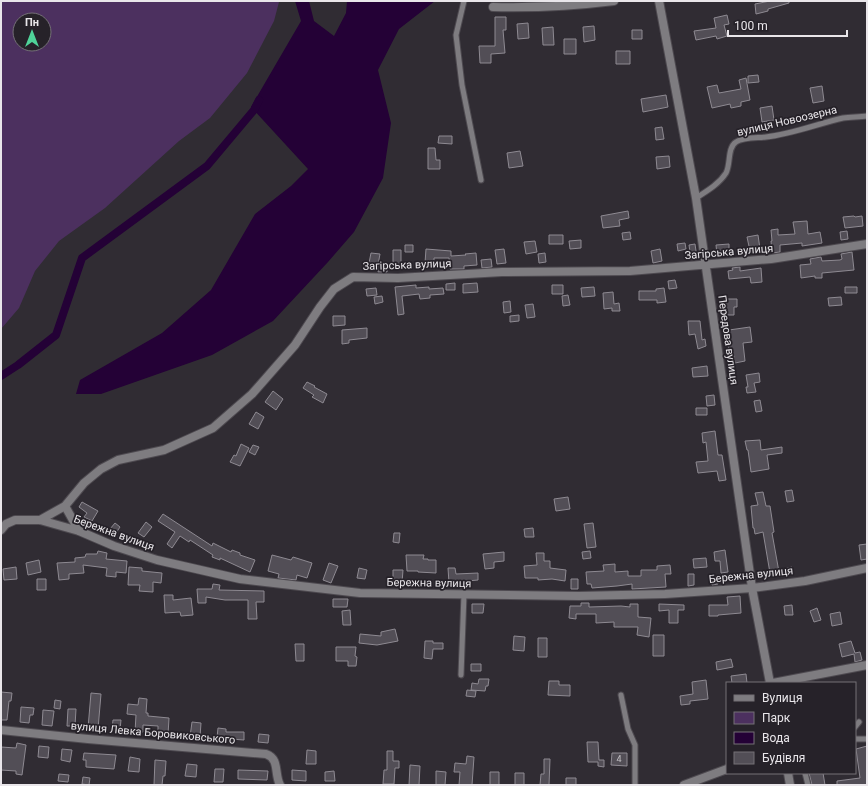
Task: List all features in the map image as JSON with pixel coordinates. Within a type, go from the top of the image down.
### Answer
[{"type":"street","points":[[493,7],[527,8],[573,6],[614,1]]},
{"type":"street","name":"Передова вулиця","points":[[659,1],[696,198],[752,588],[770,682]]},
{"type":"street","name":"Загірська вулиця","points":[[40,520],[65,506],[84,483],[101,469],[118,460],[164,450],[213,428],[252,394],[295,345],[320,307],[334,289],[354,278],[398,278],[502,272],[630,271],[771,259],[867,244]]},
{"type":"street","points":[[65,506],[79,531]]},
{"type":"street","name":"Бережна вулиця","points":[[1,530],[6,524],[15,520],[40,520],[79,531],[114,546],[157,560],[240,579],[360,593],[579,596],[665,594],[752,588],[805,581],[867,568]]},
{"type":"street","points":[[778,682],[867,665]]},
{"type":"street","name":"вулиця Левка Боровиковського","points":[[1,730],[266,754],[271,755],[273,758],[280,785]]},
{"type":"street","points":[[684,785],[726,769]]},
{"type":"street","points":[[788,774],[790,785]]},
{"type":"lane","points":[[464,1],[456,35],[462,85],[480,180]]},
{"type":"lane","name":"вулиця Новоозерна","points":[[696,198],[723,178],[730,163],[732,146],[737,141],[773,136],[809,128],[843,118],[867,116]]},
{"type":"lane","points":[[461,675],[464,594]]},
{"type":"lane","points":[[621,695],[628,729],[635,745],[635,785]]},
{"type":"lane","points":[[856,726],[859,722]]},
{"type":"lane","points":[[856,739],[867,739]]},
{"type":"lane","points":[[805,774],[808,785]]},
{"type":"green space","points":[[1,1],[278,1],[274,21],[247,73],[210,118],[179,141],[105,208],[59,241],[35,271],[19,308],[1,329]]},
{"type":"water","points":[[295,1],[309,1],[314,21],[334,36],[346,13],[347,1],[435,1],[399,29],[378,70],[391,123],[383,178],[354,232],[273,321],[212,355],[101,394],[76,394],[80,380],[162,333],[211,290],[255,214],[291,186],[308,169],[251,107],[301,21]]},
{"type":"building","points":[[770,1],[789,1],[789,3],[756,14],[755,4]]},
{"type":"building","points":[[727,15],[729,24],[724,25],[727,36],[717,39],[716,36],[696,40],[694,31],[716,28],[714,18]]},
{"type":"building","points":[[495,17],[506,17],[506,30],[503,30],[505,53],[491,54],[491,63],[480,63],[479,46],[495,46]]},
{"type":"building","points":[[528,23],[529,38],[518,39],[517,24]]},
{"type":"building","points":[[594,26],[595,40],[584,42],[583,27]]},
{"type":"building","points":[[553,27],[554,45],[543,45],[542,28]]},
{"type":"building","points":[[632,30],[642,30],[642,39],[632,39]]},
{"type":"building","points":[[564,39],[576,39],[576,54],[564,54]]},
{"type":"building","points":[[616,51],[630,51],[630,64],[616,64]]},
{"type":"building","points":[[758,75],[759,82],[748,83],[748,76]]},
{"type":"building","points":[[746,78],[750,100],[741,102],[741,106],[731,108],[730,104],[712,108],[707,87],[717,85],[719,93],[741,89],[739,80]]},
{"type":"building","points":[[822,86],[824,101],[813,103],[810,88]]},
{"type":"building","points":[[666,95],[668,107],[643,112],[641,99]]},
{"type":"building","points":[[772,106],[774,120],[762,122],[760,108]]},
{"type":"building","points":[[662,127],[664,139],[656,140],[655,128]]},
{"type":"building","points":[[439,136],[452,136],[452,144],[438,143]]},
{"type":"building","points":[[428,148],[435,148],[436,160],[440,160],[440,169],[428,169]]},
{"type":"building","points":[[520,151],[523,166],[509,168],[507,153]]},
{"type":"building","points":[[669,156],[670,167],[657,169],[656,157]]},
{"type":"building","points":[[628,211],[629,218],[619,220],[620,226],[603,228],[601,216]]},
{"type":"building","points":[[862,216],[863,226],[845,228],[843,217]]},
{"type":"building","points":[[807,221],[808,234],[820,232],[822,243],[802,246],[802,243],[780,245],[780,252],[772,253],[771,230],[778,229],[778,235],[795,234],[793,222]]},
{"type":"building","points":[[847,231],[848,239],[841,240],[840,232]]},
{"type":"building","points":[[630,232],[631,239],[623,240],[622,233]]},
{"type":"building","points":[[549,235],[563,235],[563,244],[549,244]]},
{"type":"building","points":[[758,235],[760,249],[750,251],[747,237]]},
{"type":"building","points":[[581,240],[581,248],[570,249],[569,241]]},
{"type":"building","points":[[535,241],[537,252],[526,254],[524,242]]},
{"type":"building","points":[[685,243],[686,249],[678,251],[677,244]]},
{"type":"building","points":[[695,244],[697,258],[691,259],[689,245]]},
{"type":"building","points":[[729,244],[729,254],[717,255],[716,245]]},
{"type":"building","points":[[405,245],[413,245],[413,252],[405,252]]},
{"type":"building","points":[[426,249],[451,251],[451,256],[476,253],[477,265],[464,266],[464,269],[450,269],[449,258],[434,258],[434,264],[425,263]]},
{"type":"building","points":[[504,249],[506,263],[497,264],[495,250]]},
{"type":"building","points":[[660,249],[662,261],[653,263],[651,251]]},
{"type":"building","points":[[393,250],[401,250],[401,267],[393,267]]},
{"type":"building","points":[[852,252],[854,270],[822,273],[822,278],[815,278],[815,276],[801,278],[800,265],[811,264],[810,259],[821,257],[822,261],[840,260],[842,259],[841,254]]},
{"type":"building","points":[[371,253],[380,254],[377,270],[368,268]]},
{"type":"building","points":[[545,253],[546,262],[539,263],[538,254]]},
{"type":"building","points":[[491,259],[492,267],[482,268],[481,260]]},
{"type":"building","points":[[379,266],[388,267],[387,272],[378,272]]},
{"type":"building","points":[[740,267],[740,271],[761,268],[762,282],[751,283],[750,277],[729,279],[728,271],[733,270],[732,268]]},
{"type":"building","points":[[675,280],[677,288],[669,289],[668,281]]},
{"type":"building","points":[[455,283],[455,290],[446,290],[446,284]]},
{"type":"building","points":[[477,283],[478,292],[463,293],[463,284]]},
{"type":"building","points":[[416,285],[416,288],[443,288],[444,294],[430,295],[430,298],[420,299],[419,294],[402,296],[404,314],[398,315],[395,287]]},
{"type":"building","points":[[552,285],[563,285],[563,294],[552,294]]},
{"type":"building","points":[[594,287],[595,296],[582,297],[581,288]]},
{"type":"building","points":[[845,287],[857,287],[857,293],[845,293]]},
{"type":"building","points":[[376,288],[377,295],[367,296],[366,289]]},
{"type":"building","points":[[664,288],[666,302],[657,303],[657,300],[639,300],[639,291],[656,291],[656,289]]},
{"type":"building","points":[[613,292],[614,304],[619,303],[620,311],[612,311],[612,308],[604,309],[603,293]]},
{"type":"building","points":[[568,295],[570,305],[563,306],[562,296]]},
{"type":"building","points":[[382,296],[383,302],[375,304],[374,297]]},
{"type":"building","points":[[841,297],[842,305],[829,306],[828,298]]},
{"type":"building","points":[[726,299],[737,299],[737,307],[734,307],[734,315],[726,315]]},
{"type":"building","points":[[510,301],[511,312],[504,313],[503,302]]},
{"type":"building","points":[[533,304],[535,317],[527,318],[525,305]]},
{"type":"building","points":[[519,315],[519,321],[510,322],[510,316]]},
{"type":"building","points":[[333,316],[345,316],[345,325],[333,326]]},
{"type":"building","points":[[688,321],[700,321],[702,340],[705,339],[706,346],[698,349],[695,334],[689,335]]},
{"type":"building","points":[[750,327],[752,342],[743,343],[745,361],[735,363],[733,352],[730,352],[728,346],[731,345],[729,330]]},
{"type":"building","points":[[367,328],[367,338],[349,340],[349,343],[342,344],[342,330]]},
{"type":"building","points":[[707,366],[708,376],[693,377],[692,368]]},
{"type":"building","points":[[759,373],[760,382],[754,383],[756,392],[747,393],[746,387],[748,387],[746,375]]},
{"type":"building","points":[[307,382],[327,394],[323,403],[312,397],[314,395],[303,388]]},
{"type":"building","points":[[273,391],[283,399],[276,410],[265,402]]},
{"type":"building","points":[[714,395],[715,405],[707,406],[706,396]]},
{"type":"building","points":[[760,400],[762,411],[756,412],[754,401]]},
{"type":"building","points":[[696,408],[707,408],[707,415],[696,415]]},
{"type":"building","points":[[256,412],[264,417],[258,429],[249,424]]},
{"type":"building","points":[[715,431],[718,455],[722,455],[726,480],[719,481],[717,471],[698,473],[696,462],[708,461],[706,442],[703,443],[702,433]]},
{"type":"building","points":[[760,440],[761,450],[782,447],[782,453],[767,455],[769,469],[751,472],[748,450],[745,441]]},
{"type":"building","points":[[241,444],[249,448],[240,466],[230,462],[234,455],[236,456]]},
{"type":"building","points":[[253,445],[259,447],[255,455],[249,452]]},
{"type":"building","points":[[792,490],[794,501],[787,502],[785,491]]},
{"type":"building","points":[[763,492],[766,506],[770,506],[774,532],[772,533],[779,572],[770,573],[763,532],[755,534],[753,528],[751,506],[758,505],[755,493]]},
{"type":"building","points":[[568,497],[570,509],[556,511],[554,499]]},
{"type":"building","points":[[82,502],[98,511],[92,521],[84,517],[87,513],[79,507]]},
{"type":"building","points":[[163,514],[212,546],[213,543],[231,552],[232,550],[240,553],[240,555],[255,560],[250,572],[220,558],[220,560],[212,557],[213,555],[190,540],[189,542],[180,536],[172,548],[167,544],[175,532],[158,521]]},
{"type":"building","points":[[146,522],[152,527],[144,537],[138,533]]},
{"type":"building","points":[[115,523],[120,527],[116,533],[110,529]]},
{"type":"building","points":[[593,523],[596,547],[587,548],[584,524]]},
{"type":"building","points":[[533,528],[534,537],[525,537],[524,529]]},
{"type":"building","points":[[394,533],[400,533],[399,543],[393,542]]},
{"type":"building","points":[[867,544],[867,559],[861,560],[859,545]]},
{"type":"building","points":[[725,550],[728,572],[721,573],[720,561],[715,561],[714,552]]},
{"type":"building","points":[[98,551],[107,553],[106,559],[127,561],[126,573],[116,572],[116,577],[106,576],[107,568],[83,565],[84,573],[69,574],[69,579],[59,580],[57,563],[75,562],[75,558],[85,557],[86,554],[97,554]]},
{"type":"building","points":[[590,551],[591,558],[583,559],[582,552]]},
{"type":"building","points":[[504,552],[504,561],[494,562],[494,568],[485,569],[483,554]]},
{"type":"building","points":[[536,553],[544,553],[544,561],[550,561],[550,568],[566,570],[565,581],[525,578],[524,566],[537,565]]},
{"type":"building","points":[[272,555],[291,560],[293,557],[312,563],[307,578],[297,575],[296,580],[278,578],[279,574],[268,571]]},
{"type":"building","points":[[406,555],[424,555],[423,559],[436,560],[436,573],[407,571]]},
{"type":"building","points":[[706,558],[707,567],[694,568],[693,559]]},
{"type":"building","points":[[39,560],[41,572],[28,575],[26,563]]},
{"type":"building","points":[[329,563],[338,566],[331,583],[323,580]]},
{"type":"building","points":[[615,564],[615,572],[628,571],[628,576],[641,576],[641,570],[657,570],[657,566],[670,565],[671,574],[665,574],[666,587],[632,589],[632,584],[592,588],[591,584],[587,584],[586,572],[604,571],[603,565]]},
{"type":"building","points":[[16,567],[17,579],[4,580],[3,569]]},
{"type":"building","points":[[129,567],[142,568],[142,571],[162,573],[161,583],[153,582],[153,592],[139,591],[140,585],[128,585]]},
{"type":"building","points":[[792,567],[793,574],[785,575],[784,569]]},
{"type":"building","points":[[359,568],[367,570],[365,579],[357,578]]},
{"type":"building","points":[[448,568],[455,568],[456,574],[478,573],[478,580],[467,581],[467,588],[460,588],[460,582],[449,583]]},
{"type":"building","points":[[393,570],[403,570],[402,583],[393,583]]},
{"type":"building","points":[[688,574],[694,574],[694,585],[688,586]]},
{"type":"building","points":[[718,576],[718,584],[712,585],[711,577]]},
{"type":"building","points":[[37,579],[46,579],[46,590],[37,590]]},
{"type":"building","points":[[571,579],[578,579],[578,589],[571,589]]},
{"type":"building","points":[[213,584],[220,585],[219,590],[264,591],[264,602],[256,602],[257,619],[248,619],[248,600],[225,600],[206,597],[206,603],[198,603],[197,589],[212,589]]},
{"type":"building","points":[[164,595],[173,595],[173,600],[191,598],[193,615],[181,616],[180,612],[165,613]]},
{"type":"building","points":[[740,596],[741,613],[709,616],[709,605],[728,605],[727,597]]},
{"type":"building","points":[[333,599],[348,599],[347,607],[333,607]]},
{"type":"building","points":[[581,603],[589,603],[589,607],[630,607],[630,604],[638,604],[638,617],[651,618],[649,637],[637,635],[638,627],[614,627],[614,622],[596,623],[596,614],[576,614],[576,619],[569,618],[570,606],[581,606]]},
{"type":"building","points":[[472,604],[484,604],[483,613],[472,613]]},
{"type":"building","points":[[659,604],[684,605],[684,610],[678,610],[678,623],[669,623],[669,610],[659,611]]},
{"type":"building","points":[[792,605],[793,615],[785,615],[784,606]]},
{"type":"building","points":[[817,608],[821,620],[814,622],[810,611]]},
{"type":"building","points":[[350,610],[351,625],[343,625],[342,611]]},
{"type":"building","points":[[840,612],[842,624],[832,626],[830,614]]},
{"type":"building","points":[[395,629],[398,641],[377,645],[359,643],[360,634],[381,636],[381,632]]},
{"type":"building","points":[[653,635],[664,635],[664,656],[653,656]]},
{"type":"building","points":[[514,636],[525,637],[524,651],[513,650]]},
{"type":"building","points":[[538,638],[547,638],[547,657],[538,657]]},
{"type":"building","points":[[425,641],[443,643],[443,649],[433,649],[432,659],[424,658]]},
{"type":"building","points":[[851,641],[855,653],[860,652],[862,660],[855,662],[854,654],[842,657],[839,644]]},
{"type":"building","points":[[295,644],[304,644],[304,661],[296,661]]},
{"type":"building","points":[[336,647],[356,647],[356,666],[348,666],[348,661],[336,661]]},
{"type":"building","points":[[731,659],[733,667],[717,670],[716,662]]},
{"type":"building","points":[[471,664],[481,664],[481,671],[471,671]]},
{"type":"building","points":[[746,674],[747,682],[732,682],[731,676]]},
{"type":"building","points":[[479,679],[489,679],[488,686],[486,686],[485,691],[471,690],[472,683],[478,684]]},
{"type":"building","points":[[706,680],[708,699],[690,701],[690,704],[681,705],[680,696],[693,694],[692,682]]},
{"type":"building","points":[[549,681],[559,681],[559,685],[570,685],[570,696],[548,695]]},
{"type":"building","points":[[467,690],[476,691],[475,697],[466,696]]},
{"type":"building","points":[[1,692],[12,693],[11,701],[9,701],[7,720],[1,720]]},
{"type":"building","points":[[91,693],[101,694],[98,729],[88,728]]},
{"type":"building","points":[[139,698],[147,699],[146,713],[148,713],[148,716],[169,718],[168,735],[158,734],[158,726],[143,725],[143,732],[135,732],[136,715],[127,714],[128,704],[138,705]]},
{"type":"building","points":[[55,700],[61,701],[60,709],[54,708]]},
{"type":"building","points":[[21,707],[34,708],[33,715],[30,715],[29,723],[20,722]]},
{"type":"building","points":[[68,709],[76,709],[75,726],[67,726]]},
{"type":"building","points":[[43,710],[54,711],[52,726],[42,725]]},
{"type":"building","points":[[113,720],[121,720],[120,730],[112,729]]},
{"type":"building","points":[[192,722],[201,723],[200,737],[190,737]]},
{"type":"building","points":[[218,728],[226,729],[226,732],[244,732],[244,740],[217,738]]},
{"type":"building","points":[[259,734],[269,735],[268,743],[258,742]]},
{"type":"building","points":[[587,742],[598,742],[599,760],[604,760],[604,767],[598,766],[598,762],[588,762]]},
{"type":"building","points":[[17,743],[26,745],[22,775],[16,774],[16,771],[1,770],[1,747],[16,748]]},
{"type":"building","points":[[39,746],[49,747],[48,758],[38,757]]},
{"type":"building","points":[[867,746],[867,785],[837,785],[837,781],[860,778],[856,749]]},
{"type":"building","points":[[62,749],[72,750],[70,762],[61,760]]},
{"type":"building","points":[[307,750],[316,751],[316,764],[306,764]]},
{"type":"building","points":[[387,751],[393,751],[393,761],[399,761],[399,768],[395,768],[394,784],[383,784],[384,770],[387,770]]},
{"type":"building","points":[[84,753],[116,755],[114,769],[86,767],[86,760],[83,760]]},
{"type":"building","points":[[612,753],[627,753],[627,766],[611,765]]},
{"type":"building","points":[[467,756],[474,757],[472,785],[459,785],[460,772],[454,772],[455,763],[466,764]]},
{"type":"building","points":[[130,757],[140,759],[139,772],[128,771]]},
{"type":"building","points":[[544,759],[550,759],[549,785],[540,785],[541,774],[544,774]]},
{"type":"building","points":[[155,760],[166,761],[165,776],[163,776],[162,785],[154,785]]},
{"type":"building","points":[[187,764],[197,765],[196,777],[185,776]]},
{"type":"building","points":[[410,765],[420,766],[419,785],[409,785]]},
{"type":"building","points":[[215,769],[224,769],[223,782],[214,782]]},
{"type":"building","points":[[238,770],[268,771],[267,780],[238,779]]},
{"type":"building","points":[[292,770],[306,771],[306,781],[292,780]]},
{"type":"building","points":[[334,771],[335,781],[325,781],[325,772]]},
{"type":"building","points":[[436,771],[446,772],[445,785],[436,785]]},
{"type":"building","points":[[490,772],[499,772],[499,785],[490,785]]},
{"type":"building","points":[[515,773],[524,773],[524,785],[515,785]]},
{"type":"building","points":[[59,774],[69,775],[68,782],[58,781]]},
{"type":"building","points":[[809,774],[823,774],[825,785],[812,785]]},
{"type":"building","points":[[83,777],[90,778],[89,785],[82,784]]},
{"type":"building","points":[[566,778],[576,778],[576,785],[566,785]]},
{"type":"waterway","points":[[1,376],[18,365],[56,335],[82,258],[207,166],[254,110],[259,100]]}]
